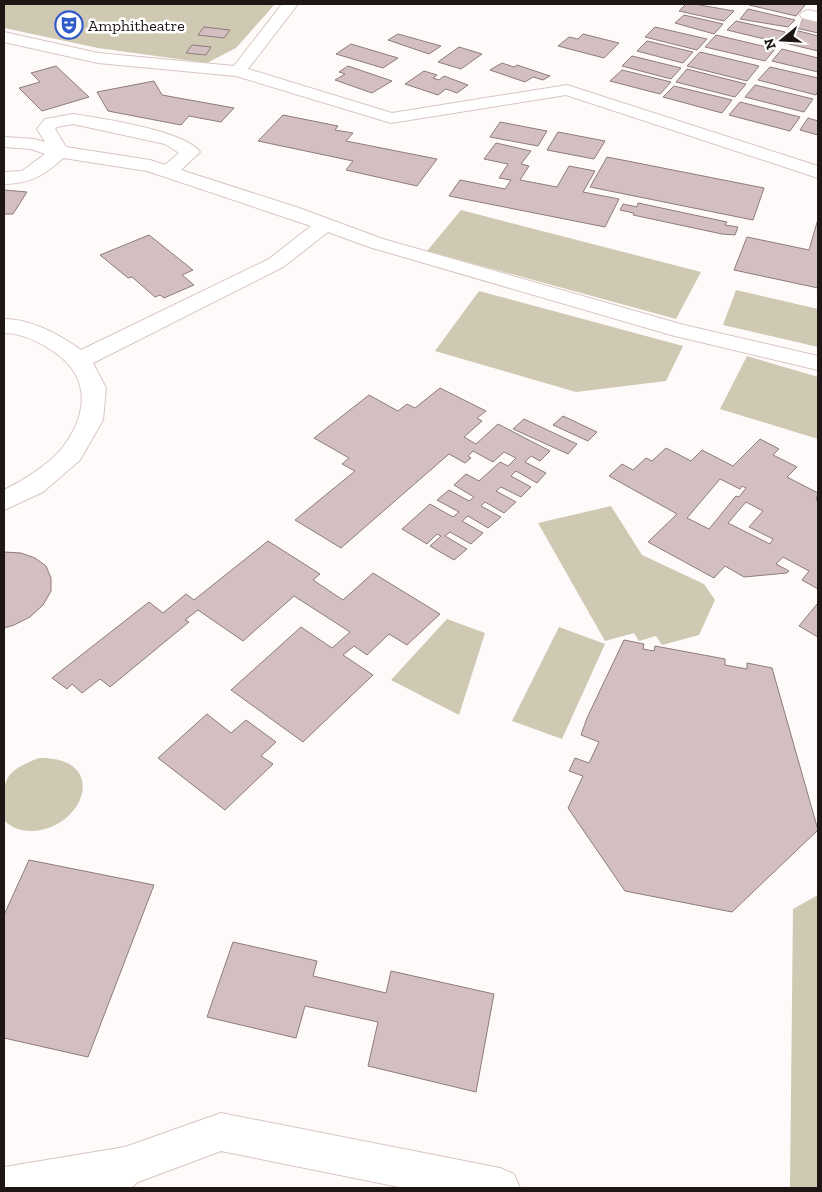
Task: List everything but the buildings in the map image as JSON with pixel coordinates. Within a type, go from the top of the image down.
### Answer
[{"type":"street","points":[[238,71],[290,4]]},
{"type":"street","points":[[4,37],[98,58],[238,71],[391,118],[567,90],[818,172]]},
{"type":"street","points":[[59,151],[46,129],[51,123],[73,119],[92,122],[171,140],[190,152],[167,172]]},
{"type":"street","points":[[4,142],[34,144],[59,151],[150,166],[326,224],[376,243],[679,330],[818,363]]},
{"type":"street","points":[[4,178],[12,179],[36,173],[59,151]]},
{"type":"street","points":[[80,360],[276,263],[326,224]]},
{"type":"street","points":[[4,326],[12,326],[51,338],[80,360],[94,388],[91,420],[71,454],[34,486],[4,501]]},
{"type":"street","points":[[4,1187],[113,1178],[221,1132],[500,1188]]},
{"type":"shaded area","points":[[4,4],[275,4],[236,48],[207,63],[98,48],[4,28]]},
{"type":"shaded area","points":[[461,210],[701,272],[676,319],[427,251]]},
{"type":"shaded area","points":[[736,290],[818,309],[818,347],[723,325]]},
{"type":"shaded area","points":[[479,291],[683,346],[666,381],[576,392],[435,351]]},
{"type":"shaded area","points":[[747,356],[818,377],[818,439],[720,409]]},
{"type":"shaded area","points":[[611,506],[642,555],[704,584],[715,600],[699,635],[662,645],[656,636],[639,641],[634,633],[605,641],[538,523]]},
{"type":"shaded area","points":[[447,619],[485,633],[459,715],[391,680]]},
{"type":"shaded area","points":[[559,627],[605,644],[562,739],[512,721]]},
{"type":"shaded area","points":[[39,758],[62,761],[76,769],[82,780],[82,794],[76,807],[65,819],[50,828],[31,831],[20,830],[4,820],[5,787],[7,780],[17,768]]},
{"type":"shaded area","points":[[818,895],[818,1188],[790,1188],[793,909]]},
{"type":"place","name":"Amphitheatre","points":[[69,25]]}]
